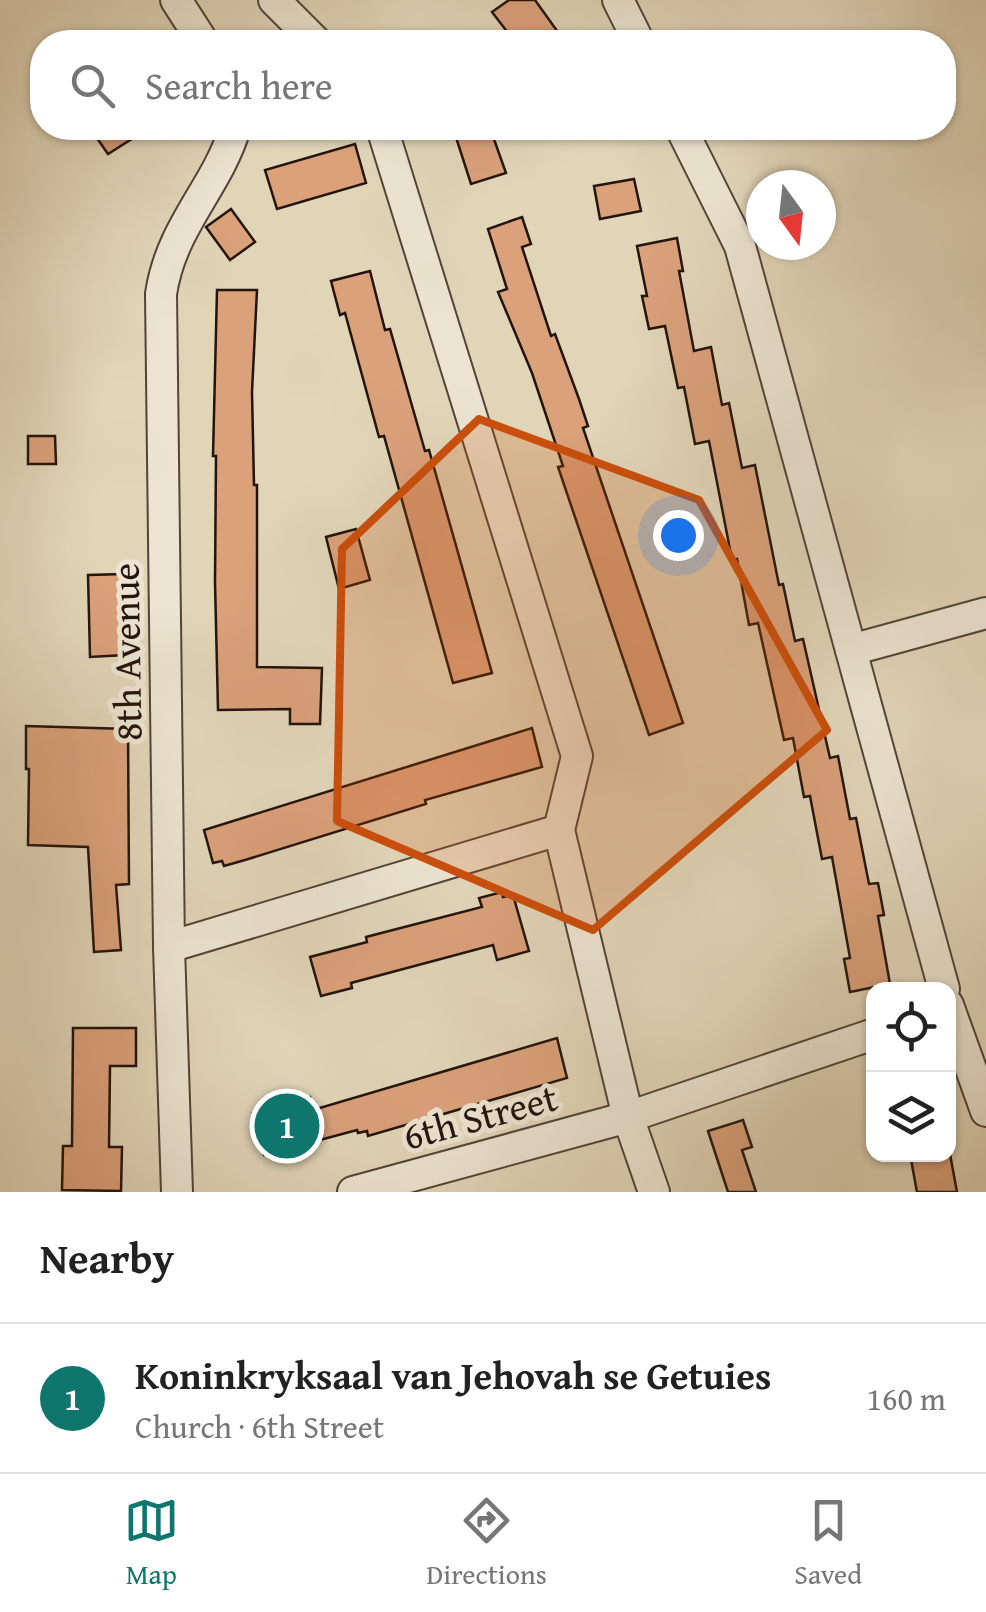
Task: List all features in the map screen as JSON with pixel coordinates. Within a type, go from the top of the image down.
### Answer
[{"type":"street","points":[[176,0],[195,30]]},
{"type":"street","points":[[274,0],[304,30]]},
{"type":"street","points":[[618,0],[633,30]]},
{"type":"street","name":"8th Avenue","points":[[178,1192],[170,947],[162,294],[166,264],[175,240],[229,140]]},
{"type":"street","points":[[386,140],[576,756],[559,830],[628,1117],[654,1192]]},
{"type":"street","points":[[687,140],[740,246],[942,982]]},
{"type":"street","points":[[851,650],[986,613]]},
{"type":"street","points":[[170,947],[559,830]]},
{"type":"street","points":[[956,1027],[986,1111]]},
{"type":"street","name":"6th Street","points":[[353,1192],[628,1117],[866,1037]]},
{"type":"highlighted area","points":[[479,419],[699,500],[827,730],[593,930],[337,821],[342,549]]},
{"type":"building","points":[[509,0],[535,0],[556,30],[506,30],[492,12]]},
{"type":"building","points":[[98,140],[130,140],[108,154]]},
{"type":"building","points":[[457,140],[494,140],[506,173],[471,184]]},
{"type":"building","points":[[355,144],[366,183],[277,209],[265,170]]},
{"type":"building","points":[[634,179],[641,211],[600,219],[594,186]]},
{"type":"building","points":[[231,209],[255,242],[230,260],[206,227]]},
{"type":"building","points":[[522,217],[531,244],[522,247],[551,336],[555,334],[579,399],[588,426],[583,428],[683,723],[649,735],[558,467],[563,466],[532,373],[498,292],[507,289],[488,229]]},
{"type":"building","points":[[677,238],[694,351],[711,347],[722,405],[729,403],[742,468],[755,465],[779,585],[783,584],[795,641],[803,639],[830,758],[838,756],[850,819],[856,818],[869,884],[878,883],[884,915],[878,916],[890,982],[866,982],[866,989],[850,992],[844,959],[850,958],[832,857],[822,859],[810,796],[804,797],[793,738],[784,740],[758,623],[749,625],[709,441],[695,444],[684,387],[678,388],[665,326],[649,329],[637,246]]},
{"type":"building","points":[[370,271],[385,330],[390,329],[425,451],[429,450],[492,673],[453,683],[384,436],[379,437],[345,313],[340,315],[331,281]]},
{"type":"building","points":[[217,290],[257,290],[252,392],[257,485],[257,667],[322,668],[320,724],[290,724],[290,709],[218,710],[213,456]]},
{"type":"building","points":[[28,436],[55,436],[56,464],[28,464]]},
{"type":"building","points":[[356,529],[370,580],[339,589],[326,537]]},
{"type":"building","points":[[124,574],[125,655],[90,657],[88,575]]},
{"type":"building","points":[[26,726],[128,729],[129,884],[116,885],[121,950],[94,952],[88,847],[28,845]]},
{"type":"building","points":[[532,728],[542,767],[425,800],[426,804],[245,860],[224,866],[222,861],[213,863],[204,830]]},
{"type":"building","points":[[502,892],[503,897],[513,895],[529,951],[497,960],[493,945],[351,983],[352,988],[321,996],[310,957],[367,942],[366,937],[482,907],[479,898]]},
{"type":"building","points":[[73,1028],[136,1028],[136,1066],[110,1066],[109,1147],[122,1147],[121,1191],[62,1190],[63,1146],[72,1146]]},
{"type":"building","points":[[557,1038],[567,1078],[368,1136],[367,1131],[357,1130],[264,1155],[253,1113],[274,1107],[271,1100],[296,1093],[298,1100],[310,1097],[313,1110]]},
{"type":"building","points":[[743,1120],[752,1147],[742,1150],[756,1192],[728,1192],[708,1131]]},
{"type":"building","points":[[911,1162],[951,1162],[957,1192],[917,1192]]},
{"type":"place","name":"Koninkryksaal van Jehovah se Getuies","points":[[287,1126]]}]
